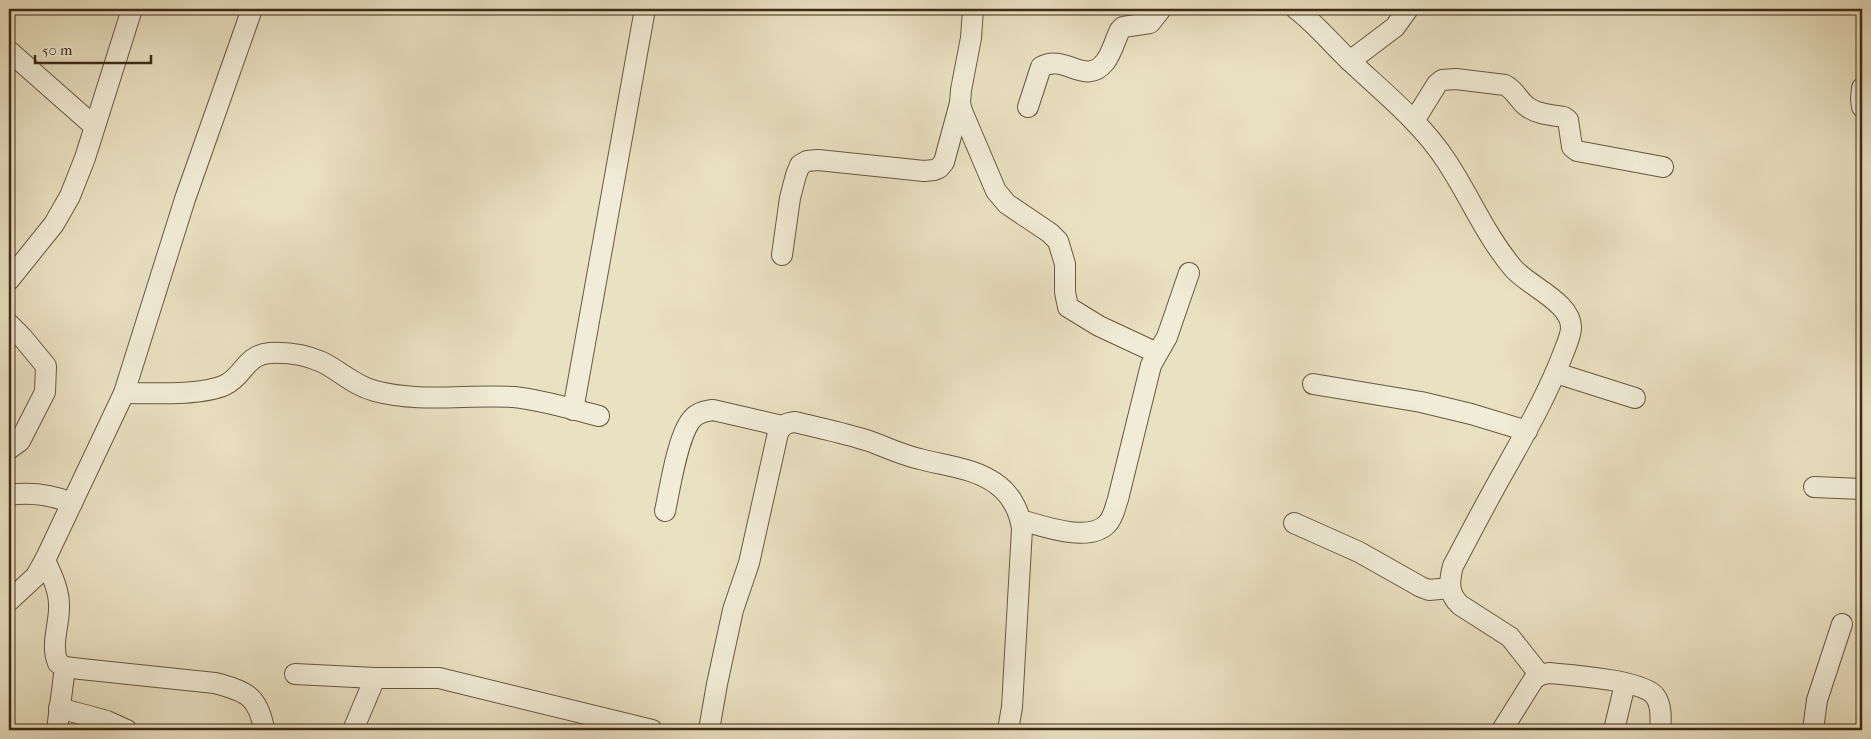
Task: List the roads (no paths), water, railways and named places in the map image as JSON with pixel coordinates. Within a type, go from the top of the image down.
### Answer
[{"type":"street","points":[[9,280],[54,224],[70,196],[132,9]]},
{"type":"street","points":[[9,601],[36,576],[46,560],[124,393],[185,199],[252,9]]},
{"type":"street","points":[[573,410],[646,9]]},
{"type":"street","points":[[782,255],[790,198],[800,165],[807,161],[818,160],[878,167],[934,170],[939,168],[944,162],[960,103],[972,38],[973,9]]},
{"type":"street","points":[[1028,107],[1041,67],[1051,63],[1058,63],[1087,73],[1093,72],[1106,61],[1123,27],[1150,23],[1161,9]]},
{"type":"street","points":[[1296,9],[1430,138],[1448,162],[1473,209],[1515,270],[1566,312],[1571,328],[1556,373],[1453,566],[1450,578],[1450,588],[1454,599],[1460,605],[1510,636],[1540,675]]},
{"type":"street","points":[[1350,61],[1395,26],[1408,9]]},
{"type":"street","points":[[9,51],[94,126]]},
{"type":"street","points":[[1414,121],[1437,84],[1442,80],[1505,85],[1511,88],[1524,105],[1568,120],[1572,147],[1577,152],[1663,167]]},
{"type":"street","points":[[1862,88],[1862,107]]},
{"type":"street","points":[[960,103],[988,176],[996,191],[1007,204],[1050,233],[1058,241],[1065,264],[1065,292],[1068,307],[1094,323],[1157,353]]},
{"type":"street","points":[[1021,520],[1066,532],[1095,530],[1108,524],[1113,514],[1151,365],[1170,329],[1188,273]]},
{"type":"street","points":[[9,324],[46,366],[45,392],[20,441],[9,449]]},
{"type":"street","points":[[124,393],[183,393],[225,385],[234,379],[247,363],[258,356],[268,353],[284,353],[306,356],[321,362],[359,385],[374,391],[397,395],[512,397],[549,403],[599,416]]},
{"type":"street","points":[[1556,373],[1635,398]]},
{"type":"street","points":[[1313,384],[1421,402],[1526,430]]},
{"type":"street","points":[[666,511],[678,450],[685,429],[694,417],[712,410],[782,426]]},
{"type":"street","points":[[710,730],[717,684],[732,618],[749,563],[778,433],[782,426],[794,422],[835,431],[919,459],[976,473],[999,486],[1010,498],[1021,520],[1013,688],[1008,730]]},
{"type":"street","points":[[1814,487],[1862,489]]},
{"type":"street","points":[[9,495],[45,495],[72,504]]},
{"type":"street","points":[[1294,523],[1359,552],[1421,587],[1429,590],[1450,588]]},
{"type":"street","points":[[46,560],[59,596],[55,657],[58,663],[65,667],[152,678],[215,683],[234,688],[250,697],[259,706],[266,730]]},
{"type":"street","points":[[1813,730],[1817,700],[1842,624]]},
{"type":"street","points":[[57,730],[65,667]]},
{"type":"street","points":[[1502,730],[1534,679],[1549,673],[1595,678],[1646,689],[1655,695],[1659,704],[1660,730]]},
{"type":"street","points":[[295,674],[375,678],[439,678],[652,730]]},
{"type":"street","points":[[353,730],[375,678]]},
{"type":"street","points":[[1614,730],[1625,684]]},
{"type":"street","points":[[60,708],[127,730]]}]
